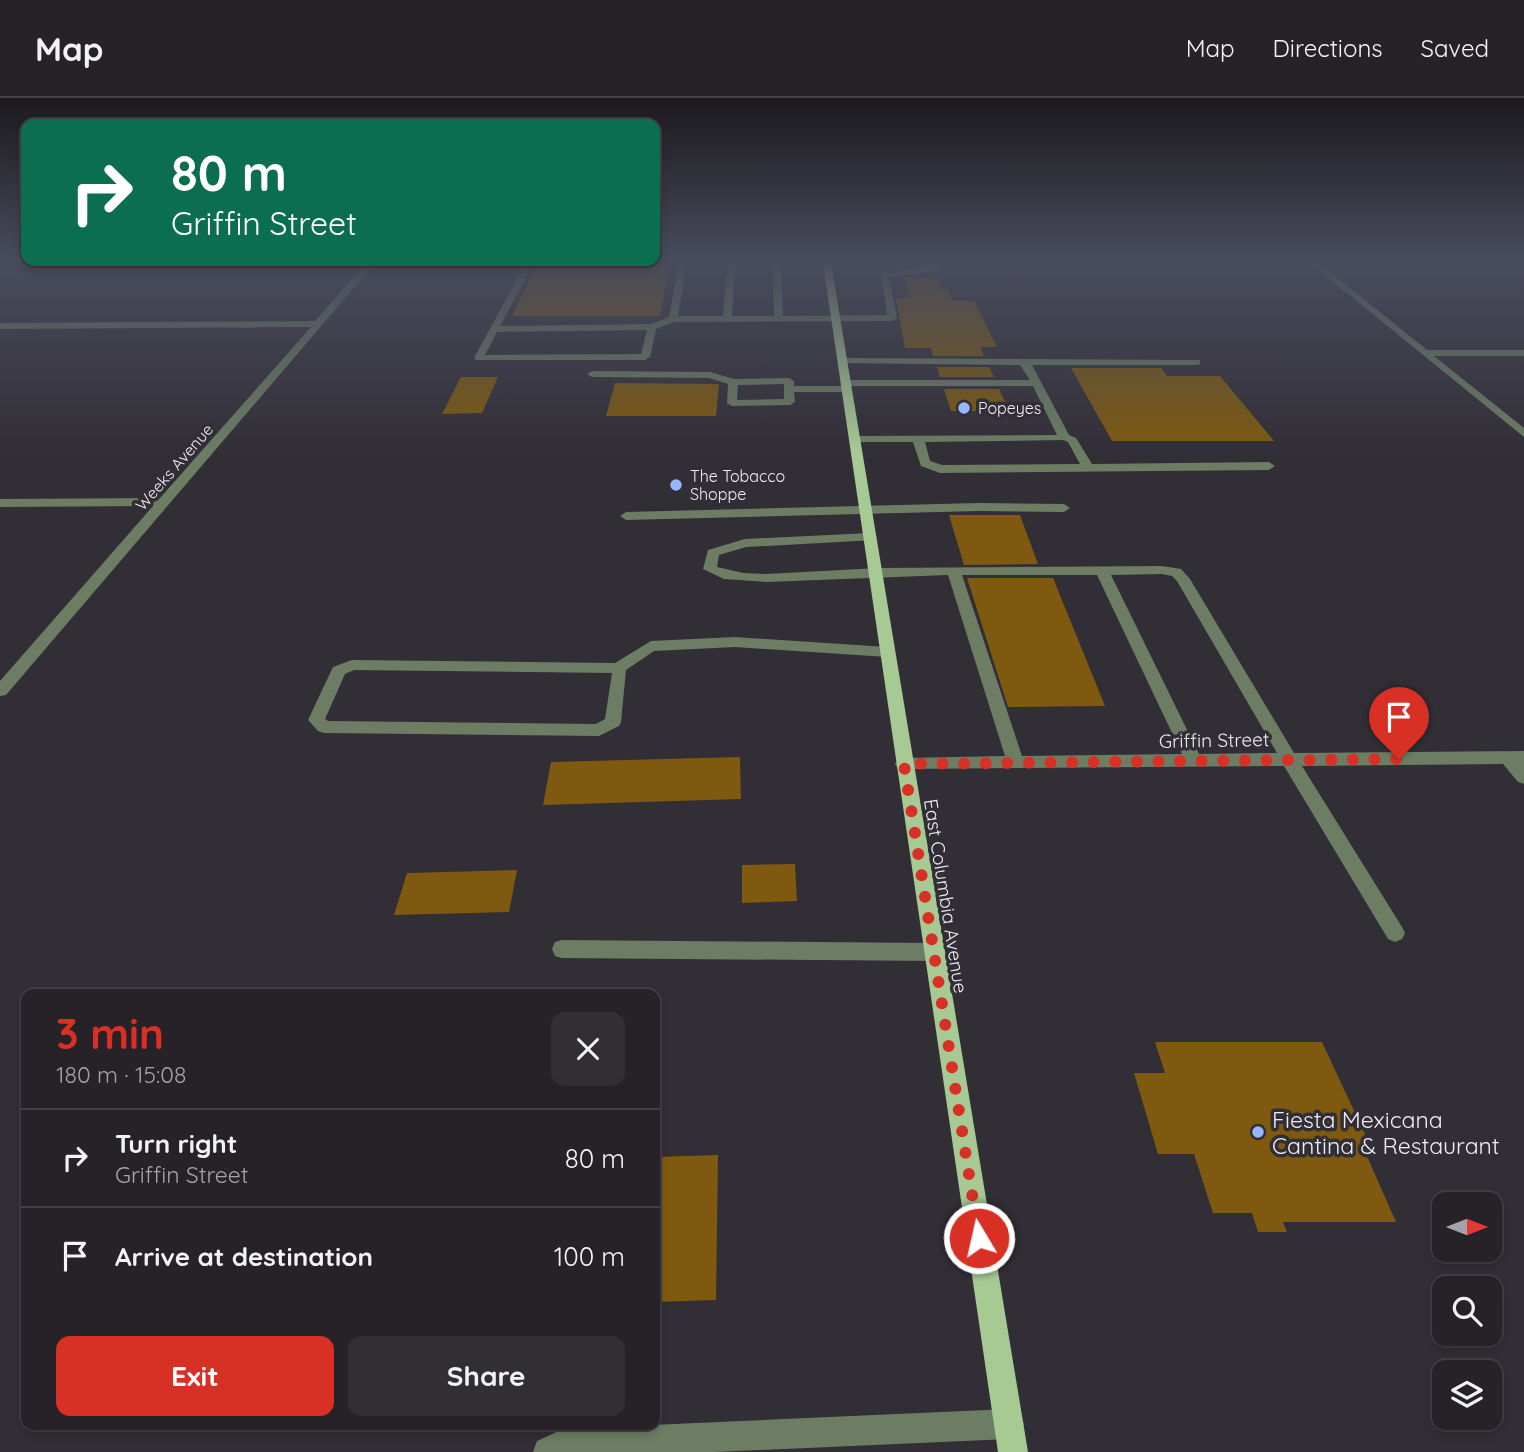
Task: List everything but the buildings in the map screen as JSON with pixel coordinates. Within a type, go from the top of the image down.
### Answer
[{"type":"main road","name":"East Columbia Avenue","points":[[837,326],[1011,1438]]},
{"type":"street","name":"Weeks Avenue","points":[[0,691],[317,326]]},
{"type":"street","points":[[494,329],[652,327],[645,357],[479,358],[494,329],[496,326]]},
{"type":"street","points":[[1391,326],[1524,433]]},
{"type":"street","points":[[1423,353],[1524,353]]},
{"type":"street","points":[[843,361],[1196,362]]},
{"type":"street","points":[[1022,362],[1027,365],[1037,383],[1063,436]]},
{"type":"street","points":[[592,374],[710,375],[733,382],[789,381],[790,402],[732,403],[733,382]]},
{"type":"street","points":[[789,389],[1037,383]]},
{"type":"street","points":[[855,439],[1063,436],[1072,440],[1088,468]]},
{"type":"street","points":[[918,439],[925,463],[940,469],[1269,466]]},
{"type":"street","points":[[0,503],[164,502]]},
{"type":"street","points":[[626,516],[866,512],[978,507],[1064,508]]},
{"type":"street","points":[[870,537],[745,543],[713,553],[710,569],[726,577],[821,576],[876,572],[1176,572],[1183,579],[1395,933]]},
{"type":"street","points":[[1102,571],[1194,761]]},
{"type":"street","points":[[954,572],[1016,763]]},
{"type":"street","points":[[618,668],[620,673],[613,722],[599,730],[324,727],[316,720],[340,671],[352,665],[618,668],[651,646],[735,642],[887,652]]},
{"type":"street","points":[[1516,757],[1524,777]]},
{"type":"street","name":"Griffin Street","points":[[904,764],[1516,757]]},
{"type":"street","points":[[562,949],[934,952]]},
{"type":"street","points":[[548,1452],[563,1444],[1011,1438]]},
{"type":"place","name":"Popeyes","points":[[964,408]]},
{"type":"place","name":"The Tobacco Shoppe","points":[[676,485]]},
{"type":"place","name":"Fiesta Mexicana Cantina & Restaurant","points":[[1258,1132]]},
{"type":"route","points":[[979,1238],[904,764],[1399,759]]}]
